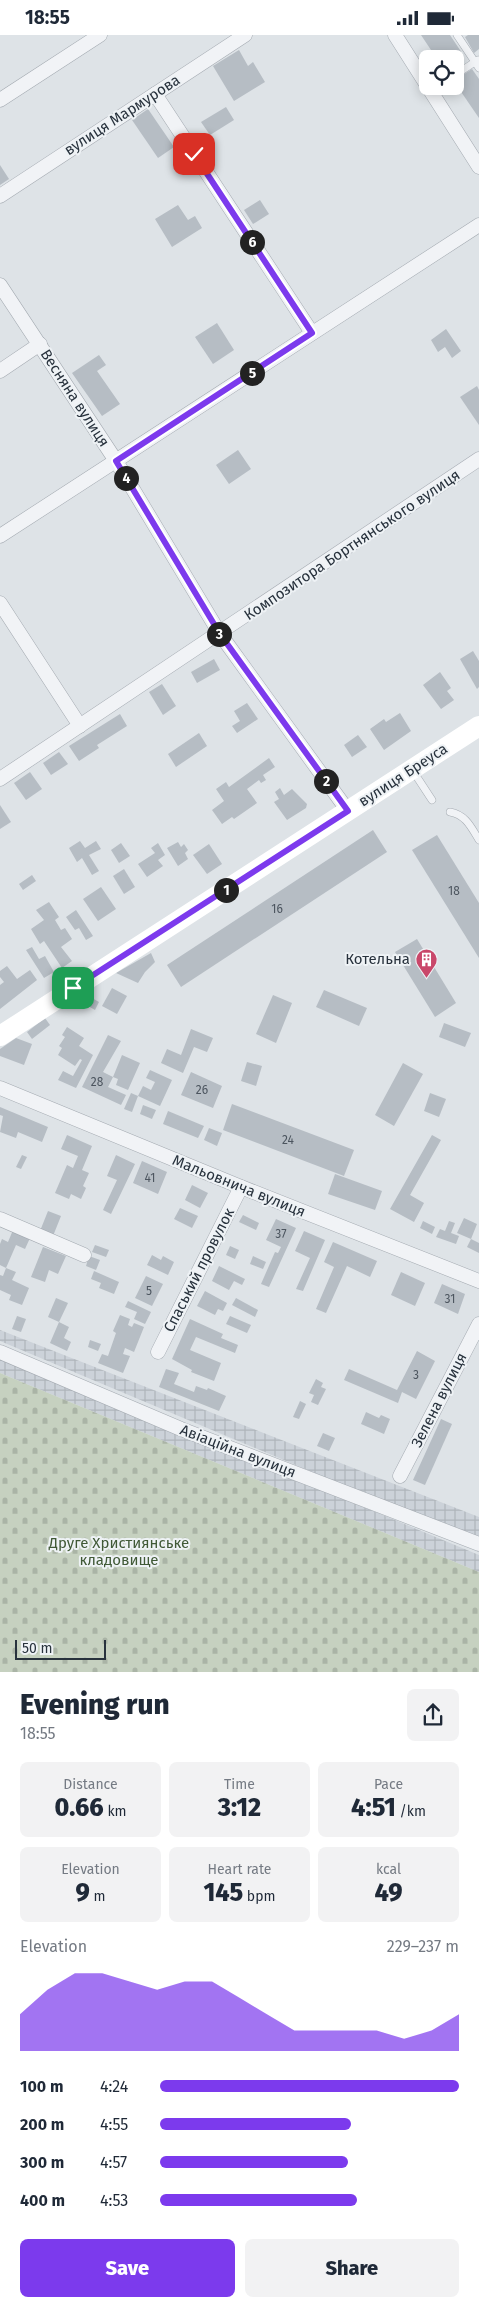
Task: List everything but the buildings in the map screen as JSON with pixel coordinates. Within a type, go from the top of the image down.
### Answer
[{"type":"street","points":[[0,100],[100,35]]},
{"type":"street","name":"вулиця Мармурова","points":[[0,196],[245,35]]},
{"type":"street","points":[[395,35],[419,68]]},
{"type":"street","points":[[155,94],[312,333]]},
{"type":"street","points":[[437,95],[479,167]]},
{"type":"street","points":[[0,536],[479,225]]},
{"type":"street","name":"Весняна вулиця","points":[[0,285],[116,461],[220,634],[348,811]]},
{"type":"street","points":[[0,371],[40,344]]},
{"type":"street","name":"Композитора Бортнянського вулиця","points":[[0,779],[220,634],[479,459]]},
{"type":"street","points":[[0,603],[80,725]]},
{"type":"street","name":"вулиця Бреуса","points":[[0,1036],[479,726]]},
{"type":"street","name":"Мальовнича вулиця","points":[[0,1088],[241,1187],[479,1281]]},
{"type":"street","name":"Спаський провулок","points":[[158,1352],[241,1187]]},
{"type":"street","points":[[0,1219],[84,1255]]},
{"type":"street","name":"Зелена вулиця","points":[[400,1476],[479,1324]]},
{"type":"street","name":"Авіаційна вулиця","points":[[0,1352],[181,1429],[479,1545]]},
{"type":"lane","points":[[458,35],[478,63],[464,70]]},
{"type":"lane","points":[[412,771],[432,800]]},
{"type":"lane","points":[[450,812],[459,814],[466,819],[479,840]]},
{"type":"shaded area","points":[[0,1330],[479,1517],[479,1542],[0,1341]]},
{"type":"shaded area","points":[[0,1356],[479,1555],[479,1572],[0,1373]]},
{"type":"green space","name":"Друге Християнське кладовище","points":[[0,1373],[479,1572],[479,1672],[0,1672]]},
{"type":"place","name":"Котельна","points":[[426,978]]},
{"type":"route","points":[[73,988],[348,811],[220,634],[116,461],[312,333],[194,154]]}]
